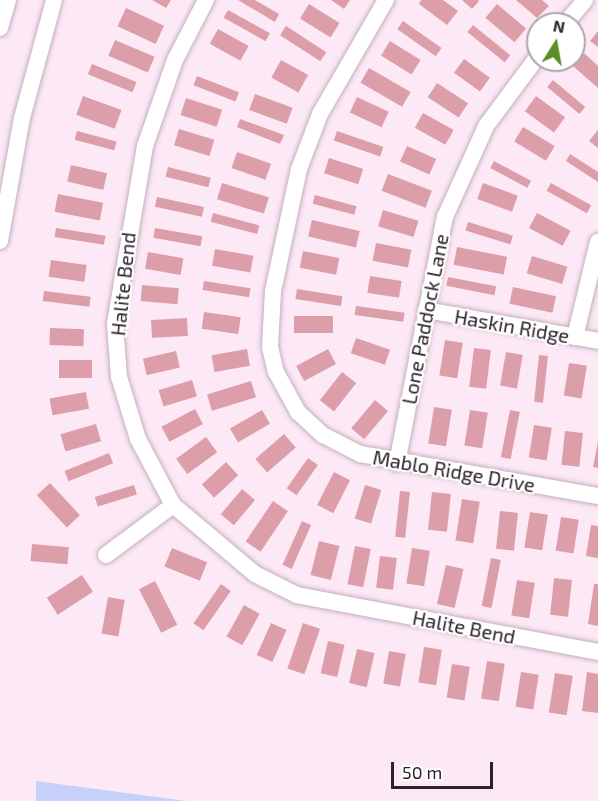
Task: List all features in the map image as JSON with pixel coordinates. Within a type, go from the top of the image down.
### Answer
[{"type":"street","points":[[0,28],[8,0]]},
{"type":"street","points":[[0,241],[22,118],[54,0]]},
{"type":"street","name":"Halite Bend","points":[[206,0],[175,60],[145,146],[115,324],[125,398],[138,439],[173,505],[246,568],[297,595],[598,652]]},
{"type":"street","name":"Mablo Ridge Drive","points":[[386,0],[320,114],[299,169],[278,262],[270,347],[286,394],[312,425],[340,445],[397,463],[598,496]]},
{"type":"street","points":[[575,12],[585,0]]},
{"type":"street","name":"Lone Paddock Lane","points":[[397,463],[434,255],[473,150],[527,72]]},
{"type":"street","points":[[574,337],[598,242]]},
{"type":"street","name":"Haskin Ridge","points":[[426,310],[598,341]]},
{"type":"street","points":[[106,555],[173,505]]},
{"type":"water","points":[[36,781],[186,801],[36,801]]},
{"type":"building","points":[[152,0],[171,0],[166,8]]},
{"type":"building","points":[[238,0],[255,0],[279,14],[275,22]]},
{"type":"building","points":[[331,0],[350,0],[344,9]]},
{"type":"building","points":[[421,0],[443,0],[458,11],[447,25],[419,4]]},
{"type":"building","points":[[462,0],[478,0],[479,1],[472,9]]},
{"type":"building","points":[[516,0],[542,0],[549,6],[543,12],[530,12]]},
{"type":"building","points":[[309,4],[340,23],[331,37],[300,18]]},
{"type":"building","points":[[497,4],[526,28],[515,42],[485,18]]},
{"type":"building","points":[[126,8],[164,26],[156,44],[118,26]]},
{"type":"building","points":[[228,10],[270,33],[266,41],[224,18]]},
{"type":"building","points":[[403,21],[442,48],[436,56],[397,29]]},
{"type":"building","points":[[473,25],[510,55],[505,62],[467,32]]},
{"type":"building","points":[[286,26],[326,52],[320,61],[280,35]]},
{"type":"building","points":[[218,29],[249,46],[240,61],[210,44]]},
{"type":"building","points":[[598,31],[598,47],[590,41]]},
{"type":"building","points":[[115,40],[155,57],[148,72],[108,56]]},
{"type":"building","points":[[390,41],[421,60],[412,74],[381,55]]},
{"type":"building","points":[[586,55],[598,66],[598,88],[580,72],[586,72]]},
{"type":"building","points":[[464,59],[490,78],[480,92],[454,73]]},
{"type":"building","points":[[281,60],[308,75],[298,93],[271,77]]},
{"type":"building","points":[[92,64],[137,82],[132,92],[88,74]]},
{"type":"building","points":[[369,68],[411,92],[402,107],[360,83]]},
{"type":"building","points":[[197,76],[239,92],[235,101],[193,85]]},
{"type":"building","points":[[553,80],[585,107],[579,114],[547,87]]},
{"type":"building","points":[[437,83],[468,103],[459,117],[428,97]]},
{"type":"building","points":[[255,94],[293,108],[287,124],[249,110]]},
{"type":"building","points":[[83,96],[122,110],[115,129],[76,115]]},
{"type":"building","points":[[536,96],[565,117],[554,133],[525,111]]},
{"type":"building","points":[[357,97],[389,112],[382,127],[350,112]]},
{"type":"building","points":[[186,98],[222,110],[217,127],[180,115]]},
{"type":"building","points":[[423,113],[454,130],[445,145],[415,128]]},
{"type":"building","points":[[240,119],[284,135],[280,144],[237,127]]},
{"type":"building","points":[[523,127],[555,146],[546,161],[514,142]]},
{"type":"building","points":[[179,129],[214,140],[209,156],[174,145]]},
{"type":"building","points":[[598,130],[598,148],[589,141]]},
{"type":"building","points":[[77,131],[117,142],[114,150],[75,140]]},
{"type":"building","points":[[337,131],[383,147],[380,156],[334,140]]},
{"type":"building","points":[[407,146],[436,159],[429,175],[400,162]]},
{"type":"building","points":[[237,152],[271,164],[266,180],[231,168]]},
{"type":"building","points":[[570,154],[598,172],[598,182],[566,161]]},
{"type":"building","points":[[329,158],[363,169],[358,184],[324,173]]},
{"type":"building","points":[[494,161],[531,181],[527,188],[490,168]]},
{"type":"building","points":[[71,165],[107,173],[103,190],[67,182]]},
{"type":"building","points":[[168,167],[211,178],[208,187],[166,177]]},
{"type":"building","points":[[388,174],[432,191],[425,208],[382,191]]},
{"type":"building","points":[[222,183],[269,197],[264,214],[217,199]]},
{"type":"building","points":[[483,183],[518,196],[512,212],[477,199]]},
{"type":"building","points":[[551,183],[591,205],[587,213],[547,191]]},
{"type":"building","points":[[58,194],[103,203],[100,220],[55,212]]},
{"type":"building","points":[[315,195],[357,206],[354,215],[313,204]]},
{"type":"building","points":[[157,197],[204,207],[202,217],[155,207]]},
{"type":"building","points":[[383,210],[418,221],[413,237],[378,226]]},
{"type":"building","points":[[213,213],[259,225],[257,234],[211,222]]},
{"type":"building","points":[[537,213],[571,231],[563,246],[529,228]]},
{"type":"building","points":[[312,220],[360,231],[356,248],[308,237]]},
{"type":"building","points":[[468,222],[513,236],[510,244],[465,231]]},
{"type":"building","points":[[56,228],[105,236],[104,245],[55,237]]},
{"type":"building","points":[[155,228],[202,236],[201,246],[153,238]]},
{"type":"building","points":[[376,243],[411,250],[408,268],[373,261]]},
{"type":"building","points":[[457,247],[507,257],[504,274],[454,265]]},
{"type":"building","points":[[215,249],[253,256],[250,273],[212,266]]},
{"type":"building","points":[[303,251],[339,258],[336,275],[300,268]]},
{"type":"building","points":[[148,252],[183,258],[181,275],[145,269]]},
{"type":"building","points":[[532,256],[567,267],[562,284],[527,273]]},
{"type":"building","points":[[51,260],[87,265],[84,282],[49,277]]},
{"type":"building","points":[[370,276],[402,281],[399,298],[367,293]]},
{"type":"building","points":[[448,277],[496,286],[494,295],[446,286]]},
{"type":"building","points":[[204,281],[250,288],[249,297],[203,290]]},
{"type":"building","points":[[142,285],[179,288],[177,304],[141,301]]},
{"type":"building","points":[[513,287],[556,296],[553,313],[509,304]]},
{"type":"building","points":[[297,289],[342,296],[341,306],[295,299]]},
{"type":"building","points":[[44,291],[91,297],[89,307],[43,301]]},
{"type":"building","points":[[356,306],[405,313],[403,322],[355,315]]},
{"type":"building","points":[[204,312],[241,317],[238,334],[202,329]]},
{"type":"building","points":[[294,316],[333,316],[333,333],[294,333]]},
{"type":"building","points":[[187,318],[188,336],[152,338],[151,320]]},
{"type":"building","points":[[50,328],[84,329],[83,346],[49,345]]},
{"type":"building","points":[[356,338],[390,350],[385,365],[351,353]]},
{"type":"building","points":[[445,340],[463,343],[457,378],[439,376]]},
{"type":"building","points":[[474,348],[491,350],[486,389],[469,387]]},
{"type":"building","points":[[247,349],[250,366],[214,372],[212,355]]},
{"type":"building","points":[[328,349],[336,364],[304,381],[296,366]]},
{"type":"building","points":[[176,351],[180,368],[147,375],[143,359]]},
{"type":"building","points":[[506,352],[523,355],[517,388],[500,385]]},
{"type":"building","points":[[539,355],[548,356],[543,403],[534,402]]},
{"type":"building","points":[[59,360],[92,360],[92,378],[59,378]]},
{"type":"building","points":[[569,363],[587,366],[582,398],[564,396]]},
{"type":"building","points":[[342,372],[356,383],[334,411],[320,400]]},
{"type":"building","points":[[192,380],[197,396],[163,406],[159,390]]},
{"type":"building","points":[[251,381],[256,397],[212,411],[207,394]]},
{"type":"building","points":[[86,392],[89,409],[53,415],[50,398]]},
{"type":"building","points":[[375,400],[388,411],[364,439],[351,428]]},
{"type":"building","points":[[434,407],[452,410],[446,446],[428,444]]},
{"type":"building","points":[[195,409],[203,424],[169,442],[161,427]]},
{"type":"building","points":[[262,410],[270,424],[238,442],[230,428]]},
{"type":"building","points":[[470,410],[488,413],[482,448],[464,446]]},
{"type":"building","points":[[510,410],[520,412],[511,459],[501,457]]},
{"type":"building","points":[[96,424],[101,441],[65,452],[60,434]]},
{"type":"building","points":[[534,425],[552,428],[547,460],[529,458]]},
{"type":"building","points":[[565,431],[583,433],[579,467],[561,465]]},
{"type":"building","points":[[284,434],[296,448],[267,473],[255,459]]},
{"type":"building","points":[[206,437],[217,452],[187,474],[176,459]]},
{"type":"building","points":[[598,442],[598,468],[593,467]]},
{"type":"building","points":[[109,453],[113,463],[69,481],[64,471]]},
{"type":"building","points":[[308,458],[318,465],[297,495],[287,488]]},
{"type":"building","points":[[226,462],[238,475],[214,498],[202,485]]},
{"type":"building","points":[[334,472],[350,480],[333,513],[317,505]]},
{"type":"building","points":[[50,483],[80,515],[67,527],[37,495]]},
{"type":"building","points":[[134,485],[137,495],[98,507],[95,497]]},
{"type":"building","points":[[365,485],[381,490],[371,523],[355,518]]},
{"type":"building","points":[[242,489],[255,500],[234,525],[221,514]]},
{"type":"building","points":[[400,491],[410,492],[405,538],[395,537]]},
{"type":"building","points":[[432,492],[451,494],[447,532],[428,530]]},
{"type":"building","points":[[462,499],[480,502],[473,543],[455,540]]},
{"type":"building","points":[[273,501],[288,511],[261,552],[246,542]]},
{"type":"building","points":[[500,511],[518,513],[514,551],[496,549]]},
{"type":"building","points":[[530,512],[548,515],[542,550],[524,548]]},
{"type":"building","points":[[561,517],[579,520],[573,553],[556,551]]},
{"type":"building","points":[[302,521],[311,525],[292,569],[282,565]]},
{"type":"building","points":[[591,525],[598,526],[598,558],[586,556]]},
{"type":"building","points":[[319,541],[339,546],[331,580],[311,575]]},
{"type":"building","points":[[32,544],[69,547],[67,564],[31,561]]},
{"type":"building","points":[[355,546],[371,549],[363,587],[348,584]]},
{"type":"building","points":[[172,548],[207,562],[200,581],[165,567]]},
{"type":"building","points":[[412,548],[430,551],[424,586],[406,584]]},
{"type":"building","points":[[380,556],[397,558],[393,590],[376,588]]},
{"type":"building","points":[[491,558],[501,560],[491,608],[482,606]]},
{"type":"building","points":[[446,565],[464,569],[455,608],[437,604]]},
{"type":"building","points":[[82,575],[93,592],[58,615],[47,598]]},
{"type":"building","points":[[554,578],[572,580],[568,617],[550,615]]},
{"type":"building","points":[[517,580],[535,583],[529,618],[511,616]]},
{"type":"building","points":[[155,581],[177,625],[161,633],[139,589]]},
{"type":"building","points":[[221,584],[231,591],[203,630],[193,623]]},
{"type":"building","points":[[594,584],[598,584],[598,626],[588,624]]},
{"type":"building","points":[[108,597],[125,600],[118,636],[102,633]]},
{"type":"building","points":[[244,605],[260,614],[242,645],[227,636]]},
{"type":"building","points":[[271,623],[287,630],[272,662],[257,655]]},
{"type":"building","points":[[303,623],[320,629],[304,674],[287,668]]},
{"type":"building","points":[[328,641],[345,645],[337,677],[321,673]]},
{"type":"building","points":[[424,647],[442,650],[436,685],[418,683]]},
{"type":"building","points":[[357,649],[375,653],[367,687],[349,683]]},
{"type":"building","points":[[389,651],[406,654],[400,686],[383,683]]},
{"type":"building","points":[[487,661],[505,664],[499,701],[481,699]]},
{"type":"building","points":[[452,664],[470,667],[464,700],[447,698]]},
{"type":"building","points":[[521,672],[539,675],[533,709],[516,707]]},
{"type":"building","points":[[587,672],[598,674],[598,713],[582,711]]},
{"type":"building","points":[[555,673],[573,676],[567,715],[549,713]]}]
